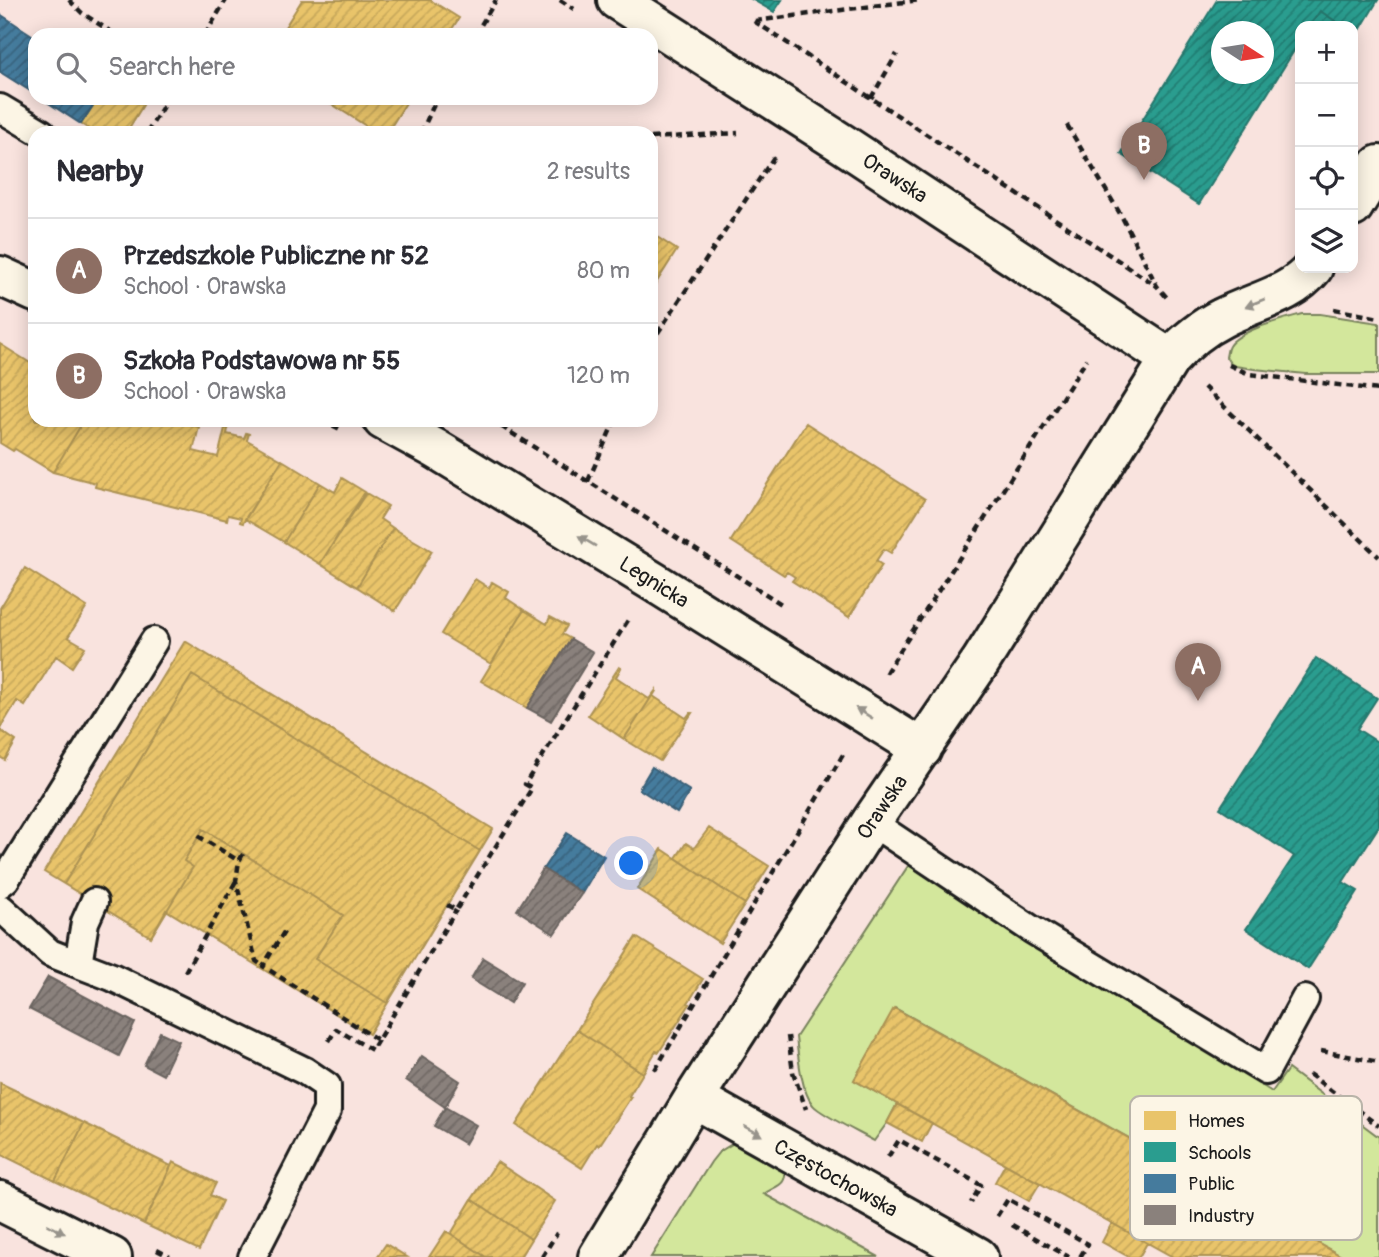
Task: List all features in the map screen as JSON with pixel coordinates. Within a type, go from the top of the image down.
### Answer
[{"type":"street","name":"Orawska","points":[[617,0],[1112,320],[1184,346]]},
{"type":"street","points":[[1358,199],[1379,165]]},
{"type":"street","name":"Orawska","points":[[598,1257],[694,1098],[871,822],[981,661],[1184,346],[1220,319],[1294,285],[1307,273]]},
{"type":"street","points":[[0,276],[28,289]]},
{"type":"street","name":"Legnicka","points":[[396,427],[654,582],[922,749]]},
{"type":"street","name":"Częstochowska","points":[[694,1098],[978,1257]]},
{"type":"street","points":[[0,1201],[112,1257]]},
{"type":"lane","points":[[0,108],[30,126]]},
{"type":"lane","points":[[154,641],[6,879],[1,897],[50,953],[112,976],[305,1071],[327,1086],[327,1111],[252,1257]]},
{"type":"lane","points":[[871,822],[1031,929],[1266,1071],[1305,999]]},
{"type":"lane","points":[[78,964],[85,922],[94,902]]},
{"type":"path","points":[[69,0],[82,13],[105,28]]},
{"type":"path","points":[[209,28],[226,0]]},
{"type":"path","points":[[479,28],[496,0]]},
{"type":"path","points":[[920,0],[754,21],[1157,286]]},
{"type":"path","points":[[871,98],[897,54]]},
{"type":"path","points":[[151,126],[164,105]]},
{"type":"path","points":[[424,126],[434,105]]},
{"type":"path","points":[[658,332],[801,117]]},
{"type":"path","points":[[1067,125],[1122,217],[1184,346],[1249,374],[1379,390]]},
{"type":"path","points":[[658,138],[741,133]]},
{"type":"path","points":[[875,664],[887,671],[1112,320]]},
{"type":"path","points":[[1203,386],[1379,557]]},
{"type":"path","points":[[502,427],[783,605]]},
{"type":"path","points":[[588,481],[612,427]]},
{"type":"path","points":[[324,1051],[335,1030],[372,1050],[532,788],[526,784],[654,582]]},
{"type":"path","points":[[649,1079],[841,759]]},
{"type":"path","points":[[198,836],[239,861]]},
{"type":"path","points":[[179,982],[236,881],[239,861],[243,854]]},
{"type":"path","points":[[236,881],[256,961],[378,1040]]},
{"type":"path","points":[[447,905],[456,911]]},
{"type":"path","points":[[263,966],[285,932]]},
{"type":"path","points":[[788,1035],[793,1072],[808,1112]]},
{"type":"path","points":[[1280,1047],[1379,1062]]},
{"type":"path","points":[[1280,1047],[1341,1096]]},
{"type":"path","points":[[1362,1112],[1379,1126]]},
{"type":"path","points":[[887,1158],[900,1140],[981,1185],[971,1203]]},
{"type":"path","points":[[997,1217],[1008,1199],[1088,1244],[1080,1257]]},
{"type":"path","points":[[542,1257],[564,1222]]},
{"type":"green space","points":[[1302,314],[1379,323],[1379,374],[1306,374],[1254,369],[1235,366],[1226,357],[1229,346],[1242,335]]},
{"type":"green space","points":[[912,860],[1272,1092],[1288,1069],[1324,1096],[1130,1096],[1130,1139],[895,1008],[854,1080],[897,1104],[874,1141],[813,1105],[803,1082],[796,1037]]},
{"type":"green space","points":[[1362,1124],[1379,1137],[1379,1257],[1343,1257],[1312,1240],[1362,1240]]},
{"type":"green space","points":[[737,1141],[785,1168],[784,1179],[780,1185],[764,1194],[879,1257],[651,1257],[711,1162],[719,1152]]},
{"type":"building: Homes","points":[[302,0],[430,0],[459,18],[453,28],[284,28]]},
{"type":"building: Homes","points":[[93,105],[143,105],[130,126],[81,124]]},
{"type":"building: Homes","points":[[333,105],[405,105],[391,126],[366,126]]},
{"type":"building: Homes","points":[[658,238],[677,250],[658,280]]},
{"type":"building: Homes","points":[[0,344],[28,362],[28,427],[80,427],[53,472],[0,443]]},
{"type":"building: Homes","points":[[806,423],[925,499],[891,553],[884,549],[876,561],[882,565],[849,617],[792,581],[795,577],[787,572],[784,575],[731,541]]},
{"type":"building: Homes","points":[[80,427],[199,427],[193,451],[218,457],[225,428],[228,429],[227,434],[244,438],[246,433],[249,434],[247,440],[282,460],[243,523],[240,522],[241,518],[228,515],[227,520],[95,487],[96,483],[53,472]]},
{"type":"building: Homes","points":[[282,460],[320,483],[284,542],[245,519]]},
{"type":"building: Homes","points":[[342,478],[365,492],[320,564],[284,542],[320,483],[335,492]]},
{"type":"building: Homes","points":[[366,493],[388,506],[380,519],[393,528],[357,587],[320,564]]},
{"type":"building: Homes","points":[[393,528],[432,551],[395,611],[357,587]]},
{"type":"building: Homes","points":[[25,568],[87,607],[68,637],[85,647],[72,667],[56,656],[25,706],[17,701],[0,729],[0,608]]},
{"type":"building: Homes","points":[[475,579],[489,588],[492,582],[509,592],[506,598],[524,610],[491,664],[441,634]]},
{"type":"building: Homes","points":[[524,610],[547,624],[550,617],[567,626],[562,634],[571,639],[527,708],[481,681]]},
{"type":"building: Homes","points":[[185,641],[493,829],[369,1034],[166,910],[151,937],[44,872]]},
{"type":"building: Homes","points":[[619,667],[621,668],[616,677],[649,699],[656,690],[624,739],[588,715]]},
{"type":"building: Homes","points":[[192,675],[480,851],[387,1003],[315,959],[343,915],[203,829],[184,861],[193,867],[151,937],[64,884]]},
{"type":"building: Homes","points":[[656,690],[653,696],[686,718],[692,713],[660,761],[624,739]]},
{"type":"building: Homes","points":[[0,730],[16,741],[5,760],[0,757]]},
{"type":"building: Homes","points":[[709,828],[769,866],[745,904],[676,858],[686,843],[694,848]]},
{"type":"building: Homes","points":[[662,849],[745,904],[720,943],[637,889]]},
{"type":"building: Homes","points":[[636,937],[703,979],[688,1003],[690,1004],[643,1073],[577,1030]]},
{"type":"building: Homes","points":[[894,1008],[1130,1139],[1130,1233],[897,1104],[854,1080]]},
{"type":"building: Homes","points":[[577,1030],[643,1073],[629,1096],[631,1097],[582,1168],[516,1125]]},
{"type":"building: Homes","points":[[0,1083],[84,1123],[55,1181],[0,1154]]},
{"type":"building: Homes","points":[[897,1104],[932,1123],[922,1142],[887,1123]]},
{"type":"building: Homes","points":[[84,1123],[171,1166],[144,1224],[55,1181]]},
{"type":"building: Homes","points":[[173,1162],[216,1183],[210,1195],[222,1201],[199,1250],[144,1224]]},
{"type":"building: Homes","points":[[497,1162],[555,1201],[531,1239],[472,1199]]},
{"type":"building: Homes","points":[[1005,1164],[1040,1183],[1029,1201],[995,1182]]},
{"type":"building: Homes","points":[[472,1199],[531,1239],[520,1257],[486,1257],[451,1234]]},
{"type":"building: Homes","points":[[1112,1223],[1130,1233],[1130,1240],[1147,1243],[1139,1257],[1129,1257],[1102,1242]]},
{"type":"building: Homes","points":[[446,1231],[451,1234],[486,1257],[429,1257]]},
{"type":"building: Homes","points":[[1142,1240],[1312,1240],[1343,1257],[1173,1257]]},
{"type":"building: Homes","points":[[386,1244],[407,1257],[377,1257]]},
{"type":"building: Schools","points":[[753,0],[782,0],[774,12]]},
{"type":"building: Schools","points":[[1217,0],[1378,0],[1358,33],[1358,21],[1335,21],[1320,11],[1313,21],[1295,21],[1295,49],[1274,83],[1274,21],[1211,21],[1211,84],[1273,84],[1199,204],[1121,154]]},
{"type":"building: Schools","points":[[1320,11],[1335,21],[1313,21]]},
{"type":"building: Schools","points":[[1316,658],[1377,698],[1357,729],[1379,743],[1379,826],[1343,882],[1358,891],[1308,969],[1246,929],[1294,856],[1220,808]]},
{"type":"building: Public","points":[[0,14],[28,32],[28,90],[0,72]]},
{"type":"building: Public","points":[[52,105],[93,105],[81,124]]},
{"type":"building: Public","points":[[652,767],[690,791],[677,813],[639,789]]},
{"type":"building: Public","points":[[567,833],[604,856],[582,893],[543,869]]},
{"type":"building: Industry","points":[[571,639],[593,652],[551,721],[527,708]]},
{"type":"building: Industry","points":[[543,869],[582,893],[554,934],[517,910]]},
{"type":"building: Industry","points":[[483,958],[522,982],[510,1003],[471,979]]},
{"type":"building: Industry","points":[[48,977],[135,1023],[119,1056],[29,1009]]},
{"type":"building: Industry","points":[[160,1032],[179,1041],[163,1075],[144,1065]]},
{"type":"building: Industry","points":[[422,1056],[460,1081],[445,1107],[406,1080]]},
{"type":"building: Industry","points":[[445,1107],[476,1125],[465,1144],[434,1126]]},
{"type":"place","name":"Szkoła Podstawowa nr 55","points":[[1144,180]]},
{"type":"place","name":"Przedszkole Publiczne nr 52","points":[[1198,701]]}]
